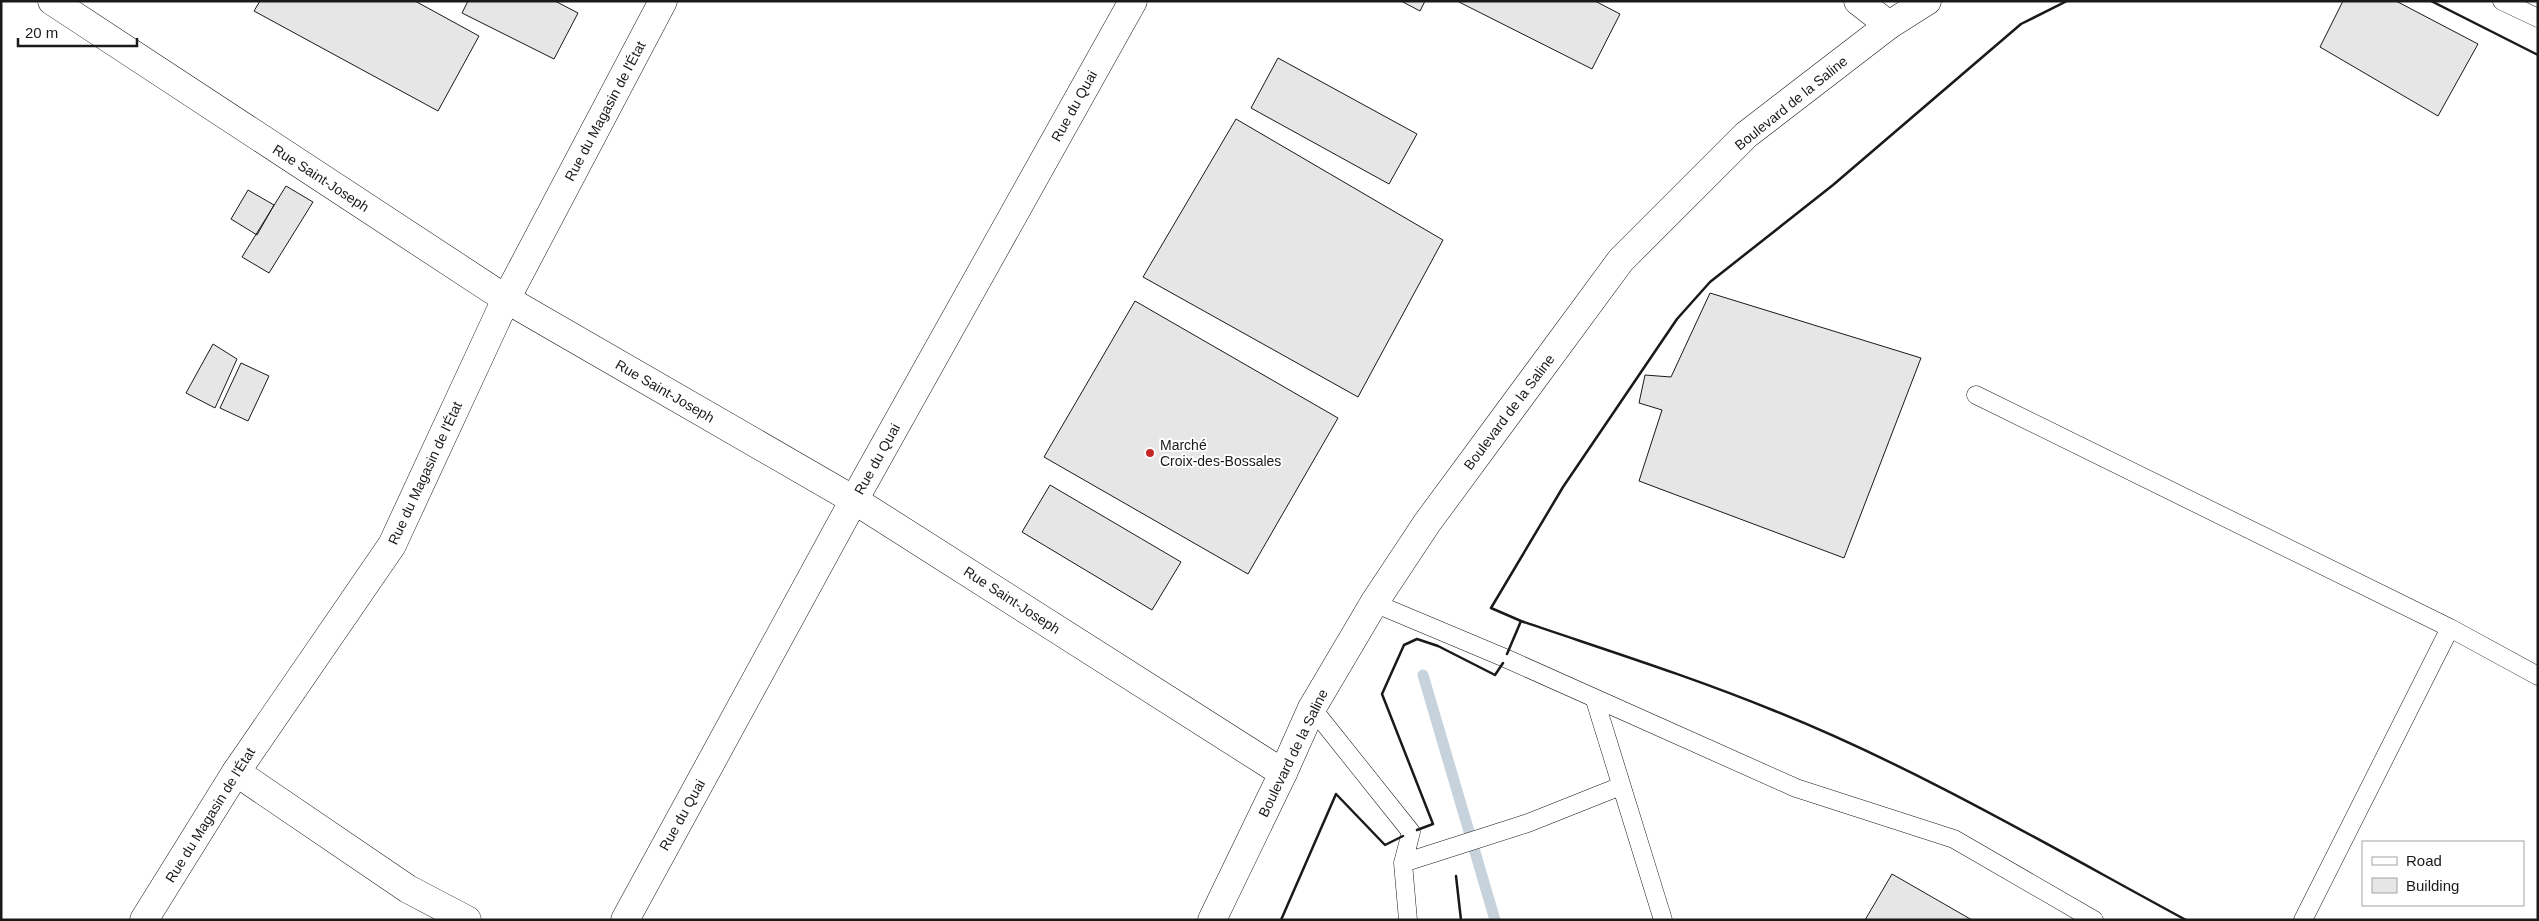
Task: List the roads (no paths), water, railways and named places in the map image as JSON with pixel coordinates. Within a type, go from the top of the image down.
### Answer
[{"type":"street","name":"Rue Saint-Joseph","points":[[52,1],[506,299],[854,500],[1283,774]]},
{"type":"street","name":"Rue du Magasin de l'État","points":[[144,920],[236,772],[392,545],[506,299],[663,1]]},
{"type":"street","name":"Rue du Quai","points":[[625,920],[854,500],[1133,1]]},
{"type":"street","points":[[1858,1],[1889,25]]},
{"type":"street","name":"Boulevard de la Saline","points":[[1212,920],[1283,774],[1312,708],[1374,603],[1427,523],[1621,260],[1746,135],[1889,25],[1927,1]]},
{"type":"street","points":[[236,772],[408,889],[467,920]]},
{"type":"lane","points":[[2502,1],[2538,18]]},
{"type":"lane","points":[[1976,394],[2450,628],[2538,676]]},
{"type":"lane","points":[[1374,603],[1505,658],[1595,700],[1796,788],[1954,839],[2094,920]]},
{"type":"lane","points":[[2303,920],[2450,628]]},
{"type":"lane","points":[[1595,700],[1663,920]]},
{"type":"lane","points":[[1312,708],[1411,832],[1403,863],[1408,920]]},
{"type":"lane","points":[[1403,863],[1528,823],[1621,786]]},
{"type":"waterway","points":[[1423,675],[1495,920]]},
{"type":"place","name":"Marché Croix-des-Bossales","points":[[1150,453]]}]
